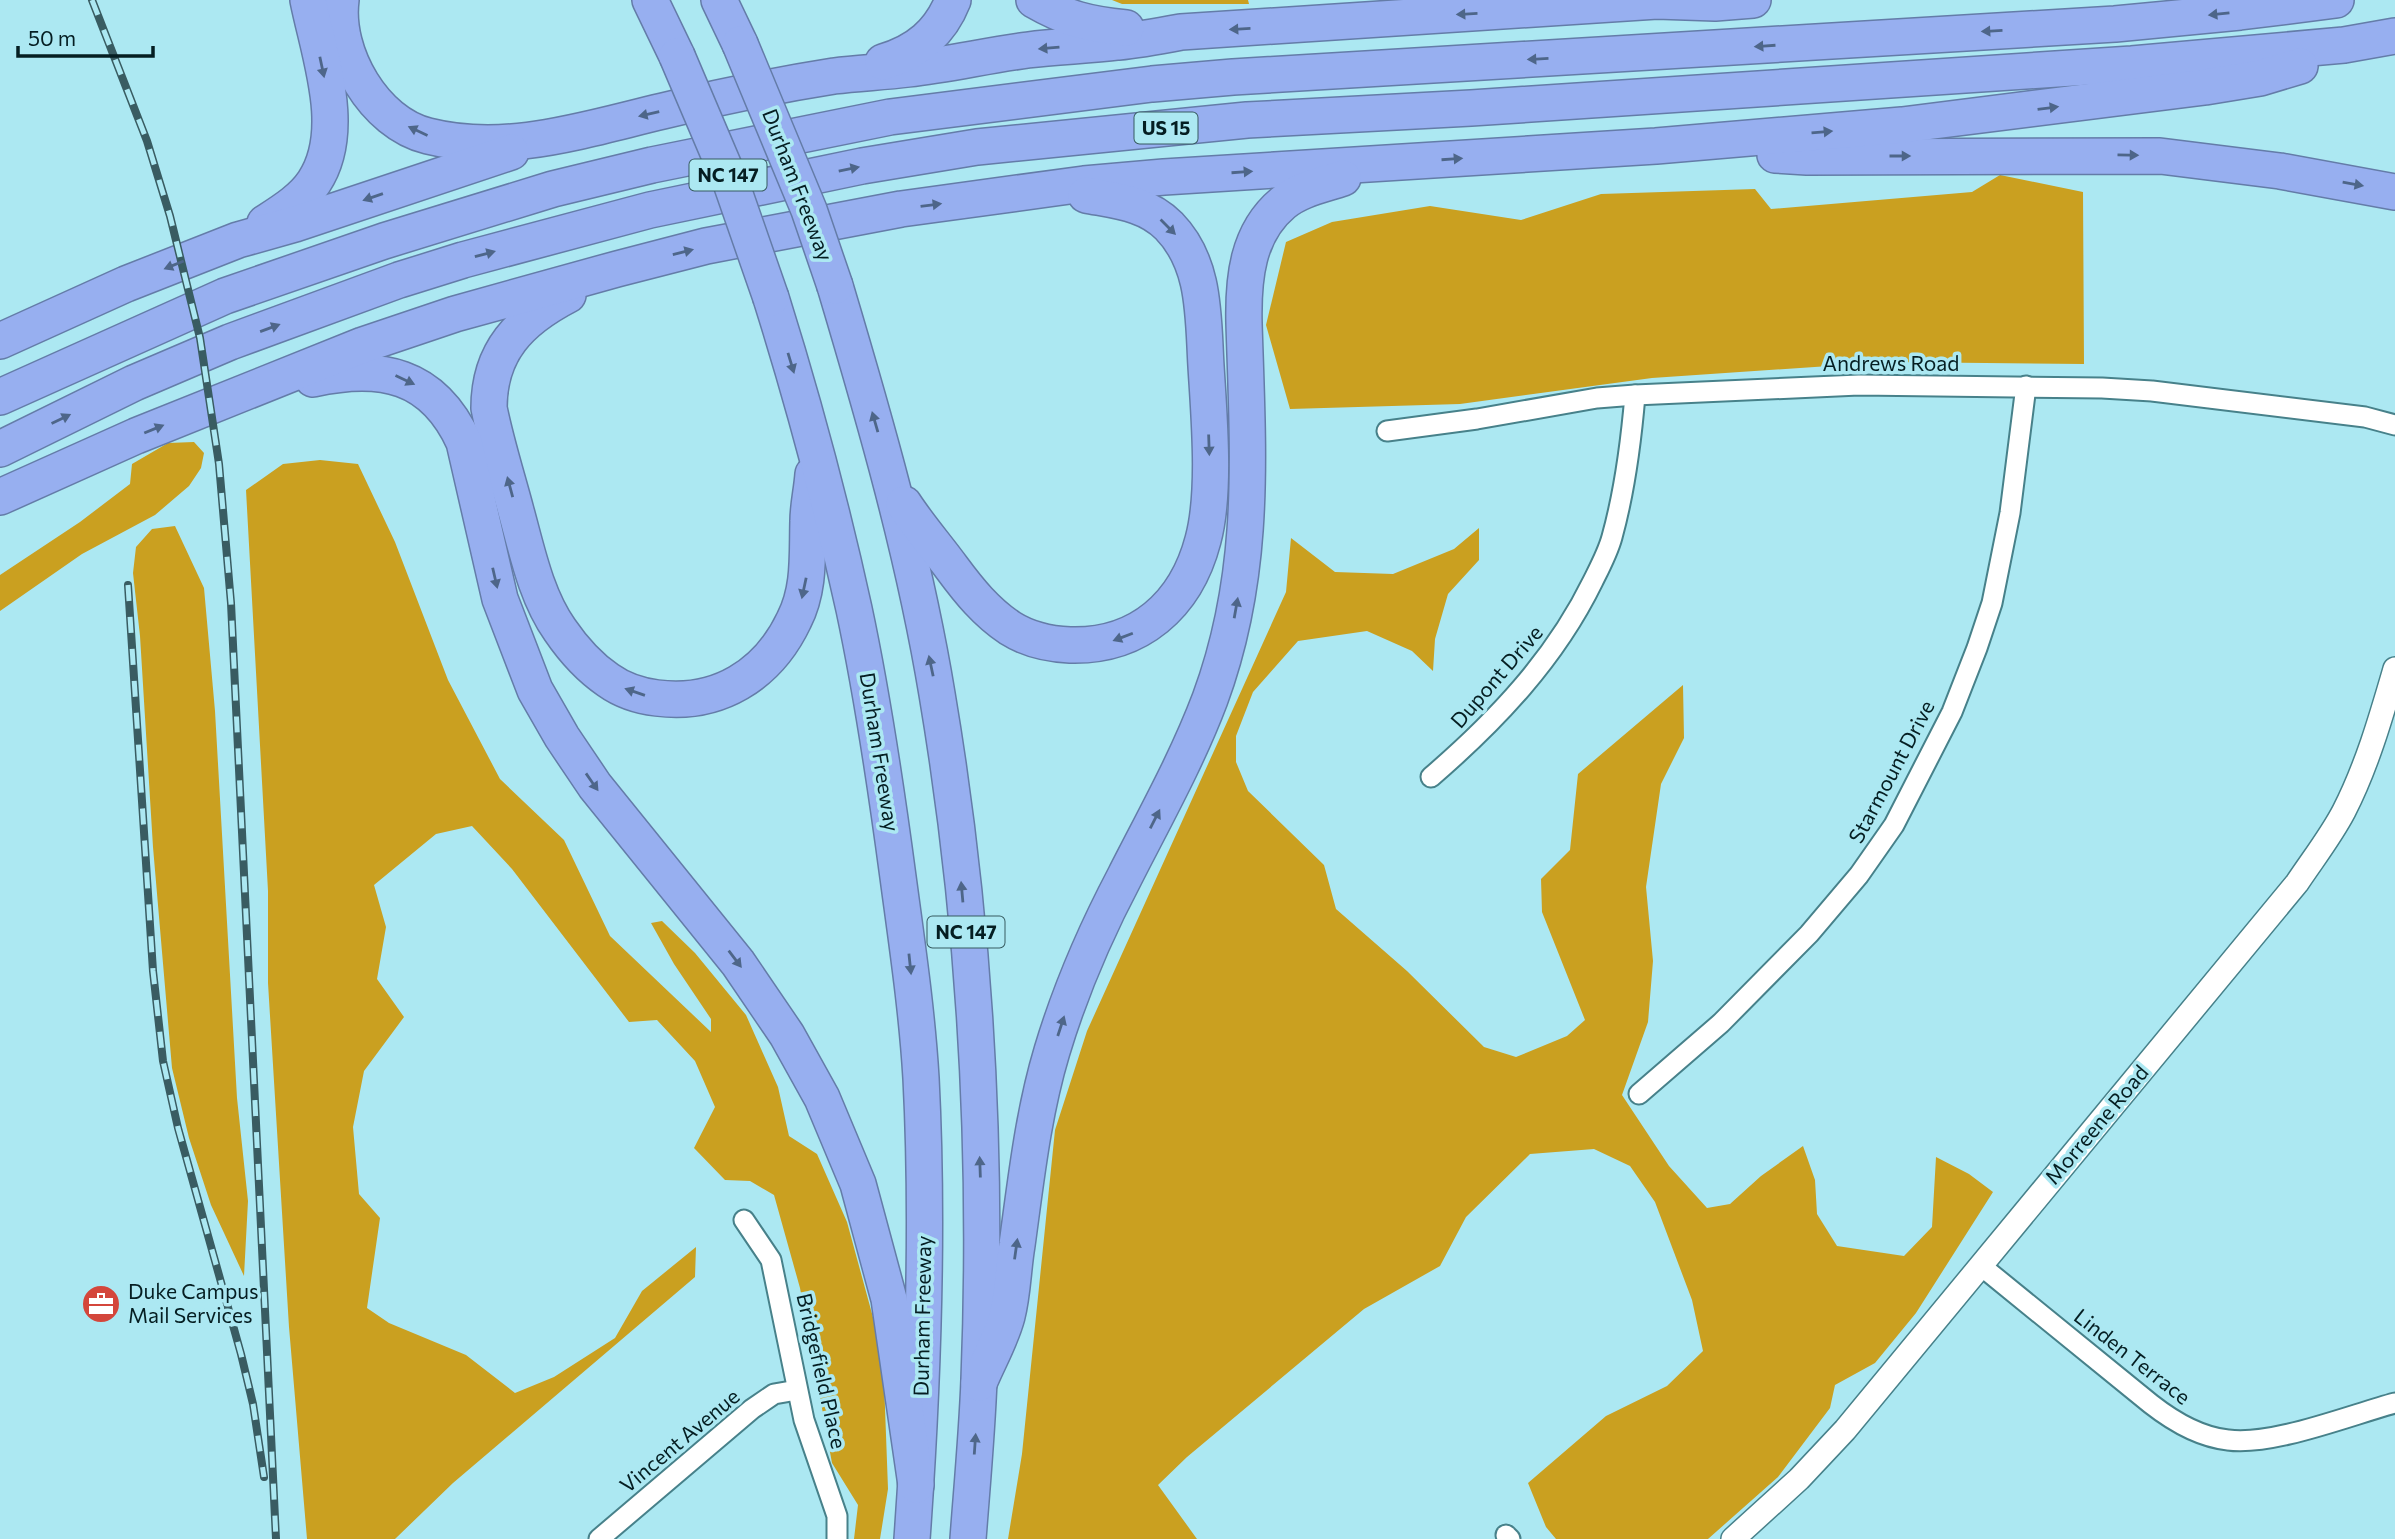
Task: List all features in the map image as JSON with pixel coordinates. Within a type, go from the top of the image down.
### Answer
[{"type":"highway","points":[[238,240],[301,197],[313,184],[324,159],[330,132],[330,115],[308,0]]},
{"type":"highway","points":[[341,0],[342,36],[352,68],[360,82],[398,121],[424,136],[464,143],[508,143],[546,139]]},
{"type":"highway","name":"Durham Freeway","points":[[719,0],[804,198],[835,286],[893,487],[936,691],[955,810],[972,1001],[982,1207],[979,1382],[968,1539]]},
{"type":"highway","points":[[836,76],[900,56],[919,46],[944,20],[953,0]]},
{"type":"highway","points":[[1034,0],[1068,18],[1092,24],[1181,32]]},
{"type":"highway","points":[[0,341],[126,285],[238,240],[485,162],[546,139],[718,97],[836,76],[910,69],[1029,50],[1117,42],[1181,32],[1660,1],[1715,3],[1753,0]]},
{"type":"highway","name":"US 15","points":[[0,397],[225,296],[450,220],[652,165],[890,117],[1219,78],[2101,25],[2310,1]]},
{"type":"highway","name":"Durham Freeway","points":[[650,2],[677,56],[731,183],[771,298],[815,446],[854,609],[881,758],[909,958],[921,1074],[925,1178],[924,1299],[912,1539]]},
{"type":"highway","points":[[0,497],[136,436],[303,367],[455,314],[706,246],[888,211],[1164,177],[1656,146],[1902,125],[2260,78],[2387,38]]},
{"type":"highway","name":"US 15","points":[[0,449],[134,383],[230,342],[412,276],[650,210],[862,166],[977,147],[1247,120],[1458,109],[2132,64],[2259,54],[2387,38]]},
{"type":"highway","points":[[1656,146],[1807,157],[2160,156],[2280,171],[2395,192]]},
{"type":"highway","points":[[979,1382],[1007,1316],[1040,1099],[1071,994],[1123,878],[1189,749],[1210,699],[1234,621],[1248,506],[1243,294],[1251,251],[1261,228],[1284,202],[1309,188],[1384,163]]},
{"type":"highway","points":[[893,487],[932,545],[974,597],[1012,629],[1051,645],[1093,645],[1129,636],[1151,623],[1167,608],[1181,590],[1195,564],[1208,517],[1210,487],[1202,302],[1199,280],[1192,260],[1169,226],[1143,208],[1123,201],[1052,189]]},
{"type":"highway","points":[[617,269],[547,306],[517,329],[500,357],[489,394],[493,425],[540,592],[558,628],[592,668],[627,690],[648,697],[685,700],[702,698],[730,688],[746,680],[767,662],[794,621],[805,583],[815,446]]},
{"type":"highway","points":[[234,397],[338,373],[384,373],[408,380],[427,393],[441,404],[455,423],[464,442],[500,599],[535,690],[595,786],[744,972],[787,1035],[822,1098],[858,1184],[885,1285],[916,1485]]},
{"type":"highway","points":[[0,514],[70,467]]},
{"type":"street","name":"Andrews Road","points":[[1387,430],[1477,419],[1598,398],[1859,385],[2026,386],[2152,391],[2365,417],[2395,425]]},
{"type":"street","name":"Starmount Drive","points":[[1639,1094],[1721,1023],[1809,934],[1859,876],[1894,825],[1952,712],[1992,603],[2010,513],[2026,386]]},
{"type":"street","name":"Dupont Drive","points":[[1431,777],[1496,718],[1548,657],[1587,594],[1612,537],[1625,486],[1634,395]]},
{"type":"street","name":"Morreene Road","points":[[1733,1539],[1823,1455],[2269,917],[2321,849],[2343,813],[2360,777],[2395,669]]},
{"type":"street","name":"Bridgefield Place","points":[[744,1220],[771,1260],[804,1420],[837,1516],[837,1539]]},
{"type":"street","name":"Linden Terrace","points":[[1980,1265],[2170,1419],[2191,1430],[2228,1440],[2264,1439],[2395,1403]]},
{"type":"street","name":"Vincent Avenue","points":[[598,1539],[752,1409],[774,1394],[797,1390]]},
{"type":"shaded area","points":[[1112,0],[1248,0],[1249,4],[1122,4]]},
{"type":"shaded area","points":[[2000,175],[2083,192],[2084,364],[1888,362],[1652,378],[1460,404],[1290,409],[1266,325],[1286,242],[1332,222],[1430,206],[1521,220],[1601,194],[1755,189],[1771,209],[1972,192]]},
{"type":"shaded area","points":[[194,442],[204,453],[201,468],[189,486],[155,515],[82,554],[0,611],[0,575],[80,522],[130,484],[132,464],[168,443]]},
{"type":"shaded area","points":[[320,460],[358,464],[395,542],[448,680],[500,779],[564,840],[610,936],[711,1032],[711,1019],[674,964],[651,923],[662,921],[695,953],[746,1015],[778,1087],[789,1136],[817,1154],[847,1222],[883,1354],[888,1489],[880,1539],[854,1539],[858,1505],[832,1463],[800,1288],[774,1195],[750,1181],[725,1180],[694,1148],[715,1107],[695,1061],[657,1020],[629,1022],[512,869],[472,826],[436,834],[374,885],[386,927],[377,979],[404,1017],[364,1071],[353,1127],[359,1194],[380,1218],[367,1308],[389,1323],[466,1355],[515,1393],[554,1377],[615,1338],[642,1291],[696,1247],[695,1277],[453,1483],[395,1539],[307,1539],[289,1327],[268,983],[268,891],[246,490],[283,464]]},
{"type":"shaded area","points":[[175,526],[204,588],[215,711],[237,1098],[248,1201],[244,1276],[211,1205],[189,1138],[172,1068],[133,573],[136,547],[152,529]]},
{"type":"shaded area","points":[[1479,528],[1479,560],[1448,594],[1435,639],[1433,671],[1412,651],[1367,631],[1298,641],[1253,692],[1236,736],[1236,762],[1248,791],[1324,865],[1336,909],[1407,971],[1484,1047],[1516,1057],[1567,1036],[1585,1020],[1542,912],[1541,879],[1570,850],[1578,774],[1683,685],[1684,738],[1661,784],[1646,887],[1653,961],[1648,1022],[1622,1095],[1669,1166],[1707,1208],[1730,1204],[1761,1176],[1803,1146],[1815,1180],[1817,1214],[1837,1246],[1904,1256],[1932,1227],[1936,1157],[1969,1174],[1993,1192],[1916,1313],[1875,1363],[1835,1385],[1830,1408],[1778,1477],[1708,1539],[1556,1539],[1546,1527],[1528,1483],[1606,1416],[1667,1386],[1703,1351],[1692,1300],[1655,1202],[1630,1166],[1594,1149],[1530,1154],[1466,1217],[1440,1266],[1364,1309],[1187,1457],[1158,1485],[1197,1539],[1008,1539],[1022,1454],[1055,1130],[1087,1031],[1286,592],[1291,538],[1335,572],[1393,574],[1454,549]]},
{"type":"railway","points":[[92,0],[147,141],[170,216],[200,338],[219,464],[231,603],[276,1539]]},
{"type":"railway","points":[[128,585],[153,971],[163,1061],[178,1128],[241,1354],[253,1404],[264,1477]]},
{"type":"place","name":"Duke Campus Mail Services","points":[[101,1304]]}]
